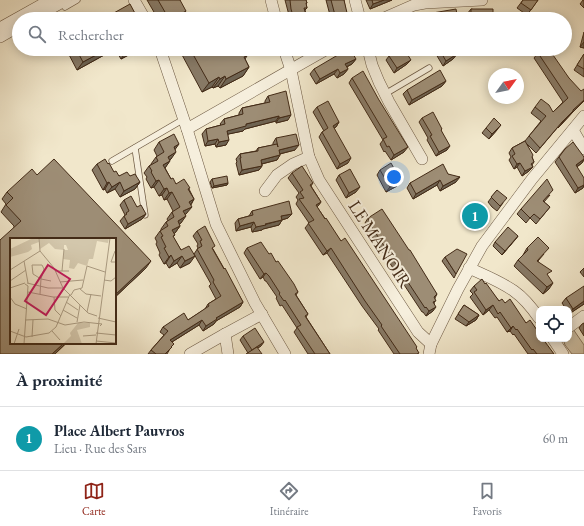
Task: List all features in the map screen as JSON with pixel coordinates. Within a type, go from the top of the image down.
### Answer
[{"type":"street","points":[[33,12],[50,0]]},
{"type":"street","points":[[45,12],[66,0]]},
{"type":"street","points":[[134,0],[141,12]]},
{"type":"street","points":[[271,0],[274,12]]},
{"type":"street","points":[[355,0],[358,12]]},
{"type":"street","points":[[396,12],[415,2],[425,3],[482,0]]},
{"type":"street","points":[[0,28],[12,24]]},
{"type":"street","points":[[0,37],[12,27]]},
{"type":"street","points":[[162,56],[216,224],[255,303],[285,354]]},
{"type":"street","name":"LE MANOIR","points":[[286,56],[309,157],[319,180],[430,349]]},
{"type":"street","points":[[185,124],[315,56]]},
{"type":"street","points":[[370,56],[372,65],[385,94],[422,159]]},
{"type":"street","points":[[430,349],[469,268],[482,246],[519,196],[584,116]]},
{"type":"street","points":[[573,130],[584,149]]},
{"type":"street","points":[[265,191],[277,175],[293,164],[309,157]]},
{"type":"street","points":[[469,268],[514,291],[532,307],[536,313]]},
{"type":"street","points":[[190,354],[262,314]]},
{"type":"street","points":[[572,325],[584,316]]},
{"type":"street","points":[[225,334],[228,354]]},
{"type":"street","points":[[555,342],[564,354]]},
{"type":"lane","points":[[18,12],[39,0]]},
{"type":"lane","points":[[55,12],[77,0]]},
{"type":"lane","points":[[0,22],[12,15]]},
{"type":"lane","points":[[0,42],[12,36]]},
{"type":"lane","points":[[385,94],[429,68]]},
{"type":"lane","points":[[112,161],[185,124]]},
{"type":"lane","points":[[135,148],[145,215]]},
{"type":"shaded area","points":[[573,329],[584,345],[584,354],[572,354],[565,345],[564,342],[572,342]]},
{"type":"building","points":[[158,0],[180,0],[186,11],[184,12],[165,12]]},
{"type":"building","points":[[290,0],[306,0],[307,8],[304,8],[305,12],[292,12]]},
{"type":"building","points":[[331,0],[344,0],[347,12],[334,12]]},
{"type":"building","points":[[372,0],[384,0],[373,4]]},
{"type":"building","points":[[523,0],[538,0],[531,10],[521,3]]},
{"type":"building","points":[[130,4],[134,12],[116,12]]},
{"type":"building","points":[[456,9],[457,12],[438,12]]},
{"type":"building","points":[[471,9],[493,9],[493,12],[471,12]]},
{"type":"building","points":[[584,54],[584,69],[577,65]]},
{"type":"building","points":[[80,56],[94,56],[83,62]]},
{"type":"building","points":[[194,56],[247,56],[244,57],[249,67],[226,79],[225,76],[220,79],[219,77],[209,83]]},
{"type":"building","points":[[336,56],[354,56],[356,59],[345,64],[348,69],[340,73],[338,69],[320,79],[314,69]]},
{"type":"building","points":[[389,56],[408,56],[411,60],[397,68]]},
{"type":"building","points":[[443,56],[454,56],[446,61]]},
{"type":"building","points":[[540,56],[554,56],[569,78],[581,91],[584,89],[584,100],[562,122],[540,148],[529,136],[546,116],[535,107],[541,99],[549,105],[553,112],[568,98]]},
{"type":"building","points":[[440,70],[446,81],[412,100],[407,90]]},
{"type":"building","points":[[363,71],[408,147],[394,155],[389,146],[387,147],[383,139],[387,137],[352,78]]},
{"type":"building","points":[[286,91],[291,115],[279,118],[279,116],[246,124],[246,126],[227,131],[229,140],[219,142],[218,139],[208,141],[206,129],[225,124],[224,119],[243,114],[242,108],[270,102],[268,96]]},
{"type":"building","points":[[328,101],[339,122],[333,126],[351,158],[340,164],[322,132],[328,128],[317,107]]},
{"type":"building","points":[[433,112],[450,146],[439,152],[430,136],[432,135],[422,118]]},
{"type":"building","points":[[494,118],[501,125],[492,134],[486,128]]},
{"type":"building","points":[[174,134],[179,144],[174,147],[176,152],[168,157],[170,161],[163,165],[171,179],[173,178],[176,184],[184,179],[190,188],[188,189],[194,199],[189,202],[192,207],[183,211],[186,216],[178,221],[180,226],[172,230],[175,235],[173,236],[181,250],[189,246],[195,256],[185,261],[182,256],[174,261],[171,255],[169,257],[164,248],[166,247],[160,231],[168,226],[166,222],[174,217],[172,212],[180,207],[172,192],[169,193],[167,188],[164,189],[159,180],[156,181],[149,166],[158,161],[156,157],[164,152],[159,142]]},
{"type":"building","points":[[296,134],[299,145],[279,150],[280,155],[261,160],[262,166],[242,170],[240,154],[258,151],[258,148],[277,144],[278,147],[276,138]]},
{"type":"building","points":[[525,141],[533,155],[532,157],[534,162],[531,164],[533,167],[525,171],[520,163],[517,164],[512,156],[515,154],[512,148]]},
{"type":"building","points":[[573,142],[584,157],[584,159],[576,165],[584,178],[584,185],[578,188],[559,157]]},
{"type":"building","points":[[54,159],[151,261],[116,294],[116,238],[10,238],[10,344],[63,344],[52,354],[0,354],[0,240],[21,221],[6,205],[13,198],[7,192],[32,169],[37,175]]},
{"type":"building","points":[[105,159],[114,172],[116,171],[119,176],[127,172],[130,176],[135,174],[140,182],[124,191],[120,182],[112,187],[109,182],[107,183],[97,164]]},
{"type":"building","points":[[391,163],[401,181],[390,187],[380,170]]},
{"type":"building","points":[[443,164],[448,174],[460,177],[443,186],[440,180],[416,194],[410,183]]},
{"type":"building","points":[[302,166],[313,183],[310,185],[321,202],[316,205],[341,241],[345,238],[417,347],[416,348],[419,353],[400,354],[331,248],[327,251],[308,223],[314,220],[299,199],[304,198],[300,192],[303,190],[292,173]]},
{"type":"building","points":[[350,169],[360,187],[349,193],[339,175]]},
{"type":"building","points":[[227,176],[228,183],[214,186],[212,179]]},
{"type":"building","points":[[547,179],[553,190],[543,201],[550,207],[540,219],[534,214],[530,218],[521,209]]},
{"type":"building","points":[[497,190],[507,198],[500,206],[491,197]]},
{"type":"building","points":[[131,196],[137,207],[141,205],[146,214],[128,224],[124,216],[129,211],[124,200]]},
{"type":"building","points":[[289,201],[292,214],[281,216],[282,220],[256,227],[254,222],[240,226],[238,219],[253,215],[252,211]]},
{"type":"building","points":[[382,209],[410,250],[437,294],[434,297],[436,301],[433,302],[436,307],[429,311],[426,307],[425,308],[369,223],[368,218]]},
{"type":"building","points":[[205,226],[215,246],[212,248],[224,269],[225,268],[243,302],[216,318],[217,319],[206,326],[202,320],[170,340],[174,344],[165,354],[156,354],[151,350],[168,331],[163,327],[184,313],[188,320],[221,296],[197,249],[202,246],[200,241],[202,240],[197,231]]},
{"type":"building","points":[[508,227],[518,236],[505,251],[495,242]]},
{"type":"building","points":[[538,237],[549,248],[537,261],[552,271],[547,274],[553,283],[547,287],[518,260]]},
{"type":"building","points":[[261,242],[269,254],[271,253],[276,262],[278,261],[294,284],[298,292],[295,294],[308,314],[305,316],[330,354],[315,354],[297,327],[301,325],[285,300],[284,301],[279,294],[280,293],[269,276],[266,273],[264,274],[247,248]]},
{"type":"building","points":[[457,249],[467,254],[456,274],[445,257]]},
{"type":"building","points":[[482,279],[499,301],[502,299],[505,303],[510,299],[526,323],[530,320],[536,329],[536,342],[545,342],[554,354],[537,354],[533,349],[532,350],[517,329],[516,330],[513,326],[511,328],[500,312],[498,314],[493,305],[486,310],[474,292],[477,290],[474,286]]},
{"type":"building","points":[[584,286],[584,301],[573,309],[566,298]]},
{"type":"building","points":[[464,305],[479,315],[469,322],[458,314]]},
{"type":"building","points":[[255,328],[264,342],[252,350],[243,336]]},
{"type":"building","points":[[257,347],[262,354],[246,354]]},
{"type":"place","name":"Place Albert Pauvros","points":[[475,216]]}]
